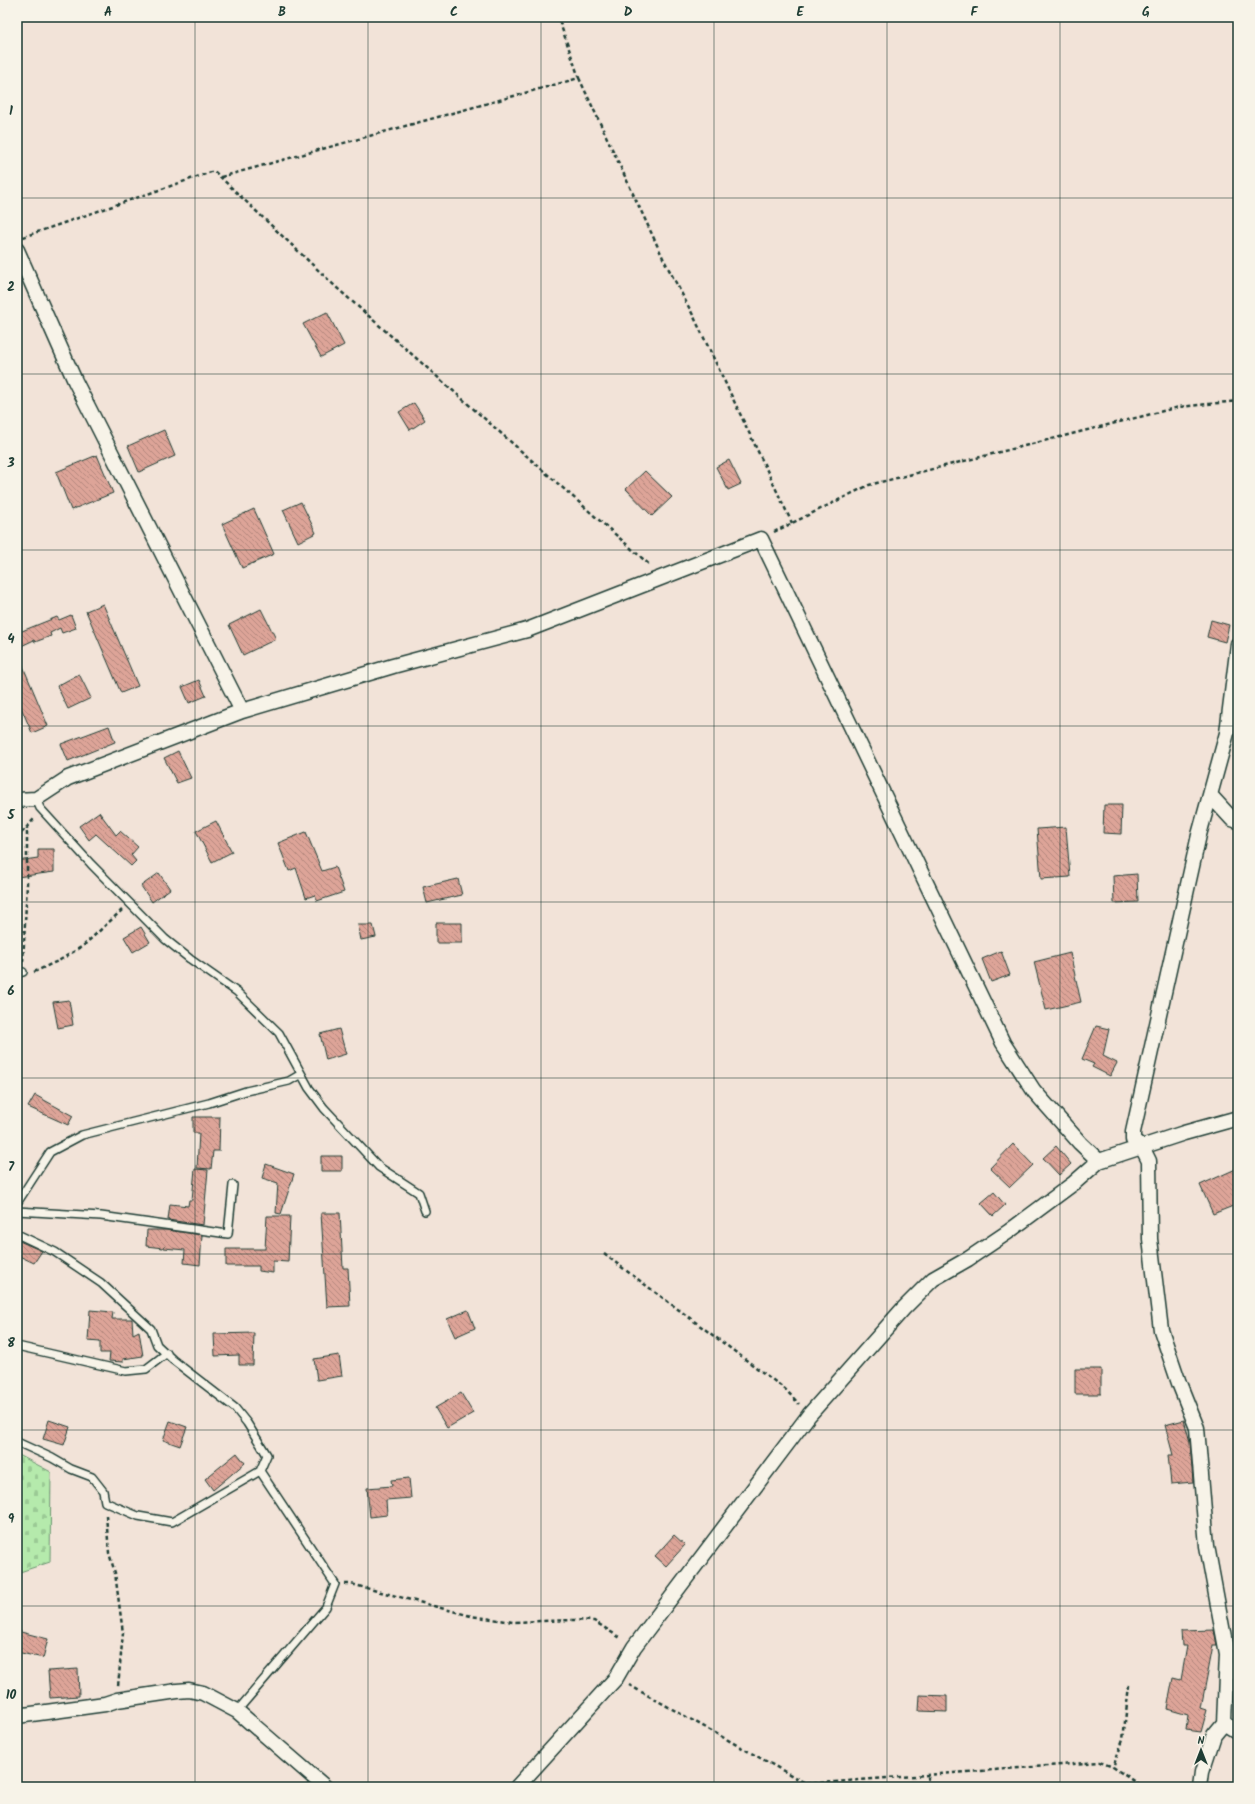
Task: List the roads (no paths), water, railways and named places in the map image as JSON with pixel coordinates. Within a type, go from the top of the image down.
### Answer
[{"type":"street","points":[[17,250],[75,381],[242,711]]},
{"type":"street","points":[[17,800],[38,803],[68,778],[242,711],[393,666],[527,630],[760,539],[1003,1043],[1034,1091],[1080,1143],[1099,1161]]},
{"type":"street","points":[[1200,1787],[1202,1772],[1214,1735],[1224,1723],[1232,1675],[1207,1546],[1197,1428],[1179,1383],[1161,1330],[1150,1239],[1149,1161],[1142,1147],[1133,1140],[1133,1132],[1163,994],[1210,795],[1227,733],[1238,644]]},
{"type":"street","points":[[1210,795],[1232,819],[1238,822]]},
{"type":"street","points":[[518,1787],[616,1678],[634,1647],[809,1415],[903,1309],[933,1279],[1008,1232],[1074,1183],[1099,1161],[1238,1118]]},
{"type":"street","points":[[17,1716],[105,1704],[117,1700],[189,1690],[203,1693],[237,1711],[325,1787]]},
{"type":"street","points":[[1224,1723],[1238,1732]]},
{"type":"lane","points":[[38,803],[91,864],[166,939],[190,959],[237,992],[279,1033],[309,1088],[324,1108],[379,1167],[419,1193],[425,1211]]},
{"type":"lane","points":[[17,1203],[50,1152],[82,1135],[289,1081],[301,1074]]},
{"type":"lane","points":[[17,1211],[101,1216],[228,1234],[233,1185]]},
{"type":"lane","points":[[17,1234],[55,1252],[101,1283],[151,1329],[157,1345],[235,1408],[247,1423],[267,1455],[260,1471],[172,1522],[138,1516],[105,1502],[103,1491],[92,1477],[71,1469],[52,1458],[17,1442]]},
{"type":"lane","points":[[17,1346],[126,1371],[146,1369],[167,1353]]},
{"type":"lane","points":[[237,1711],[326,1608],[335,1584],[260,1471]]}]
